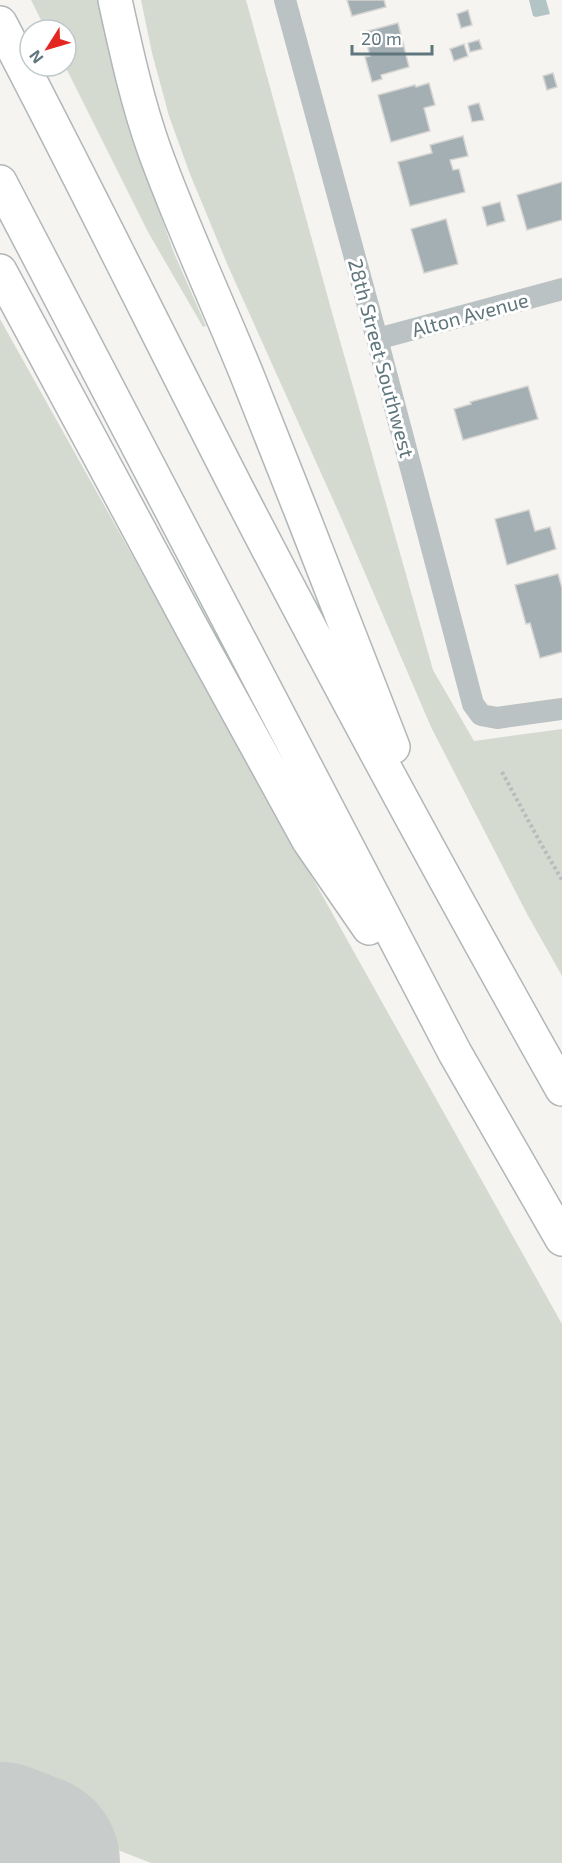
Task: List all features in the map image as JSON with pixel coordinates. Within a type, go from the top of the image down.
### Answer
[{"type":"highway","points":[[115,0],[129,62],[153,147],[311,532],[442,874]]},
{"type":"highway","points":[[0,24],[340,687],[562,1089]]},
{"type":"highway","points":[[0,182],[454,1053],[562,1239]]},
{"type":"highway","points":[[0,271],[309,841],[454,1053]]},
{"type":"street","name":"28th Street Southwest","points":[[285,0],[473,704],[481,715],[497,718],[562,709]]},
{"type":"street","name":"Alton Avenue","points":[[377,339],[562,289]]},
{"type":"path","points":[[502,772],[562,879]]},
{"type":"shaded area","points":[[31,0],[97,0],[116,80],[134,140],[174,253],[206,326],[203,327],[148,232],[71,78],[78,78],[78,18],[40,18]]},
{"type":"shaded area","points":[[141,0],[246,0],[433,670],[474,741],[562,729],[562,976],[526,912],[431,727],[343,522],[228,266],[169,116]]},
{"type":"shaded area","points":[[529,0],[546,0],[550,14],[533,16]]},
{"type":"shaded area","points":[[0,319],[562,1324],[562,1863],[151,1863],[0,1804]]},
{"type":"building","points":[[347,0],[384,0],[386,7],[352,16]]},
{"type":"building","points":[[468,10],[472,25],[461,28],[457,14]]},
{"type":"building","points":[[398,23],[409,67],[381,75],[382,79],[372,82],[365,57],[370,56],[364,32]]},
{"type":"building","points":[[479,40],[482,49],[470,52],[468,43]]},
{"type":"building","points":[[464,44],[468,56],[454,61],[450,49]]},
{"type":"building","points":[[553,73],[557,87],[547,90],[543,76]]},
{"type":"building","points":[[429,83],[435,105],[424,108],[430,131],[391,142],[378,95]]},
{"type":"building","points":[[479,103],[484,120],[472,122],[468,106]]},
{"type":"building","points":[[463,136],[468,156],[450,160],[453,170],[459,169],[465,192],[410,206],[398,162],[432,153],[430,145]]},
{"type":"building","points":[[562,182],[562,220],[527,230],[517,195]]},
{"type":"building","points":[[500,202],[505,221],[487,226],[482,207]]},
{"type":"building","points":[[446,219],[458,264],[424,273],[411,229]]},
{"type":"building","points":[[528,386],[538,419],[463,440],[454,409],[471,404],[470,402]]},
{"type":"building","points":[[529,510],[535,531],[550,527],[556,549],[507,565],[495,519]]},
{"type":"building","points":[[558,574],[562,588],[562,652],[540,658],[530,623],[526,624],[515,585]]},
{"type":"runway","points":[[0,1851],[31,1863]]}]
